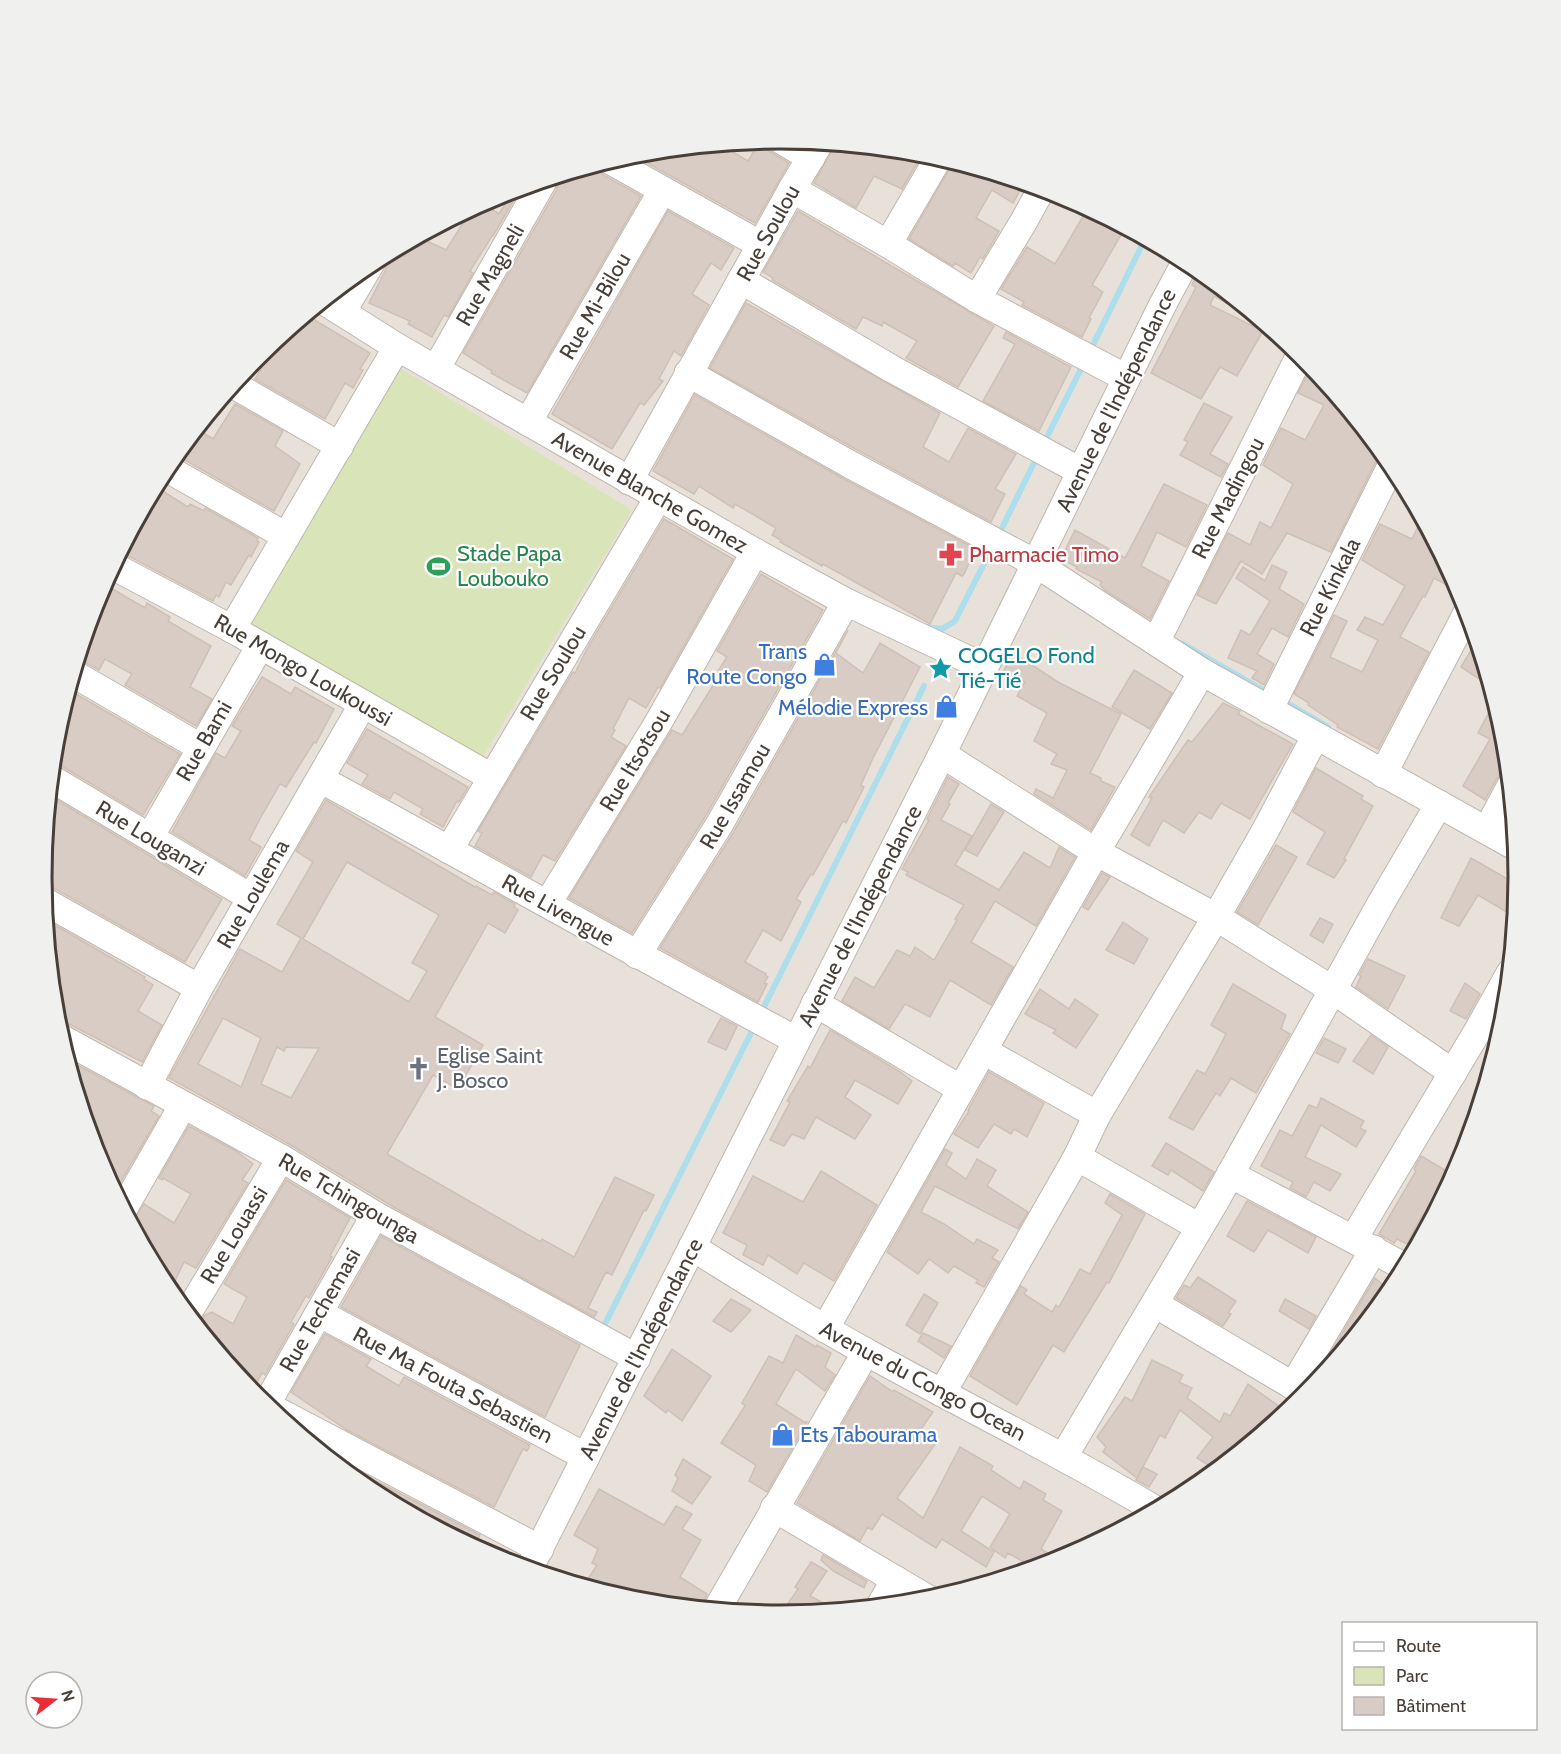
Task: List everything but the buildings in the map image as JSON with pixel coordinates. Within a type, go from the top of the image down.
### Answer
[{"type":"street","name":"Rue Soulou","points":[[629,481],[816,150]]},
{"type":"street","points":[[888,244],[934,166]]},
{"type":"street","points":[[622,167],[761,245]]},
{"type":"street","points":[[792,189],[977,299],[1126,378]]},
{"type":"street","name":"Rue Magneli","points":[[436,369],[537,191]]},
{"type":"street","name":"Rue Mi-Bilou","points":[[528,422],[662,191]]},
{"type":"street","points":[[977,299],[1038,196]]},
{"type":"street","name":"Avenue de l'Indépendance","points":[[534,1559],[942,754],[1181,270]]},
{"type":"street","points":[[741,280],[892,369],[1080,471]]},
{"type":"street","points":[[333,307],[344,294]]},
{"type":"street","name":"Avenue Blanche Gomez","points":[[333,307],[397,347],[755,552],[846,602],[984,667]]},
{"type":"street","points":[[232,629],[397,347]]},
{"type":"street","name":"Rue Madingou","points":[[1155,642],[1296,363]]},
{"type":"street","points":[[688,373],[851,465],[1035,563],[1202,672],[1507,842]]},
{"type":"street","points":[[241,389],[340,446]]},
{"type":"street","points":[[175,473],[286,536]]},
{"type":"street","name":"Rue Kinkala","points":[[1269,710],[1387,474]]},
{"type":"street","name":"Rue Soulou","points":[[449,849],[658,498]]},
{"type":"street","name":"Rue Itsotsou","points":[[548,903],[658,723],[755,552]]},
{"type":"street","name":"Rue Mongo Loukoussi","points":[[121,570],[232,629],[491,777]]},
{"type":"street","name":"Rue Issamou","points":[[637,955],[719,825],[846,602]]},
{"type":"street","points":[[1383,774],[1462,622]]},
{"type":"street","name":"Rue Bami","points":[[150,837],[260,646]]},
{"type":"street","points":[[825,1329],[1096,852],[1202,672]]},
{"type":"street","points":[[80,678],[200,747]]},
{"type":"street","name":"Rue Loulema","points":[[147,1086],[250,897],[363,704]]},
{"type":"street","points":[[942,1393],[1077,1156],[1097,1115],[1264,834],[1315,736]]},
{"type":"street","points":[[942,754],[1096,852],[1216,917],[1333,990],[1453,1073]]},
{"type":"street","name":"Rue Livengue","points":[[320,780],[796,1040]]},
{"type":"street","name":"Rue Louganzi","points":[[59,783],[250,897]]},
{"type":"street","points":[[1487,830],[1504,799]]},
{"type":"street","points":[[1064,1456],[1230,1174],[1438,804]]},
{"type":"street","points":[[53,906],[199,988]]},
{"type":"street","points":[[815,1003],[961,1089]]},
{"type":"street","points":[[1303,1384],[1364,1244],[1453,1073],[1488,1038],[1496,1014]]},
{"type":"street","name":"Rue Tchingounga","points":[[72,1044],[281,1158],[375,1215],[637,1358]]},
{"type":"street","points":[[984,1051],[1097,1115]]},
{"type":"street","points":[[126,1195],[183,1105]]},
{"type":"street","points":[[1077,1156],[1199,1227]]},
{"type":"street","name":"Rue Louassi","points":[[193,1305],[281,1158]]},
{"type":"street","points":[[1230,1174],[1397,1263]]},
{"type":"street","name":"Rue Techemasi","points":[[271,1397],[375,1215]]},
{"type":"street","name":"Avenue du Congo Ocean","points":[[692,1247],[825,1329],[1064,1456],[1147,1505]]},
{"type":"street","points":[[1155,1304],[1298,1389]]},
{"type":"street","name":"Rue Ma Fouta Sebastien","points":[[319,1313],[586,1457]]},
{"type":"street","points":[[721,1602],[866,1352]]},
{"type":"street","points":[[302,1426],[534,1559]]},
{"type":"street","points":[[774,1508],[917,1592]]},
{"type":"street","points":[[885,1597],[896,1579]]},
{"type":"shaded area","points":[[780,149],[828,151],[876,155],[969,174],[1059,204],[1102,224],[1145,247],[1224,299],[1295,362],[1328,397],[1386,473],[1411,513],[1453,598],[1470,643],[1495,735],[1507,829],[1507,925],[1495,1019],[1484,1065],[1453,1156],[1433,1199],[1411,1241],[1358,1320],[1328,1357],[1261,1424],[1224,1455],[1144,1507],[1059,1550],[1015,1566],[923,1591],[876,1599],[780,1605],[733,1603],[685,1599],[592,1580],[502,1550],[459,1530],[416,1507],[337,1455],[266,1392],[233,1357],[175,1281],[150,1241],[108,1156],[91,1111],[66,1019],[59,972],[52,877],[54,829],[66,735],[77,689],[108,598],[128,555],[150,513],[203,434],[233,397],[300,330],[337,299],[417,247],[502,204],[546,188],[638,163],[685,155]]},
{"type":"green space","name":"Stade Papa Loubouko","points":[[400,368],[632,510],[481,760],[247,622]]},
{"type":"waterway","points":[[1090,351],[1142,245]]},
{"type":"waterway","points":[[1043,445],[1084,363]]},
{"type":"waterway","points":[[998,536],[1037,457]]},
{"type":"waterway","points":[[926,627],[942,629],[955,621],[992,548]]},
{"type":"waterway","points":[[1183,644],[1270,694]]},
{"type":"waterway","points":[[761,1013],[924,686]]},
{"type":"waterway","points":[[1282,700],[1328,727]]},
{"type":"waterway","points":[[601,1332],[755,1025]]},
{"type":"place","name":"Pharmacie Timo","points":[[951,554]]},
{"type":"place","name":"Stade Papa Loubouko","points":[[439,566]]},
{"type":"place","name":"Trans Route Congo","points":[[825,664]]},
{"type":"place","name":"COGELO Fond Tié-Tié","points":[[940,668]]},
{"type":"place","name":"Mélodie Express","points":[[946,707]]},
{"type":"place","name":"Eglise Saint J. Bosco","points":[[419,1068]]},
{"type":"place","name":"Ets Tabourama","points":[[782,1434]]}]
